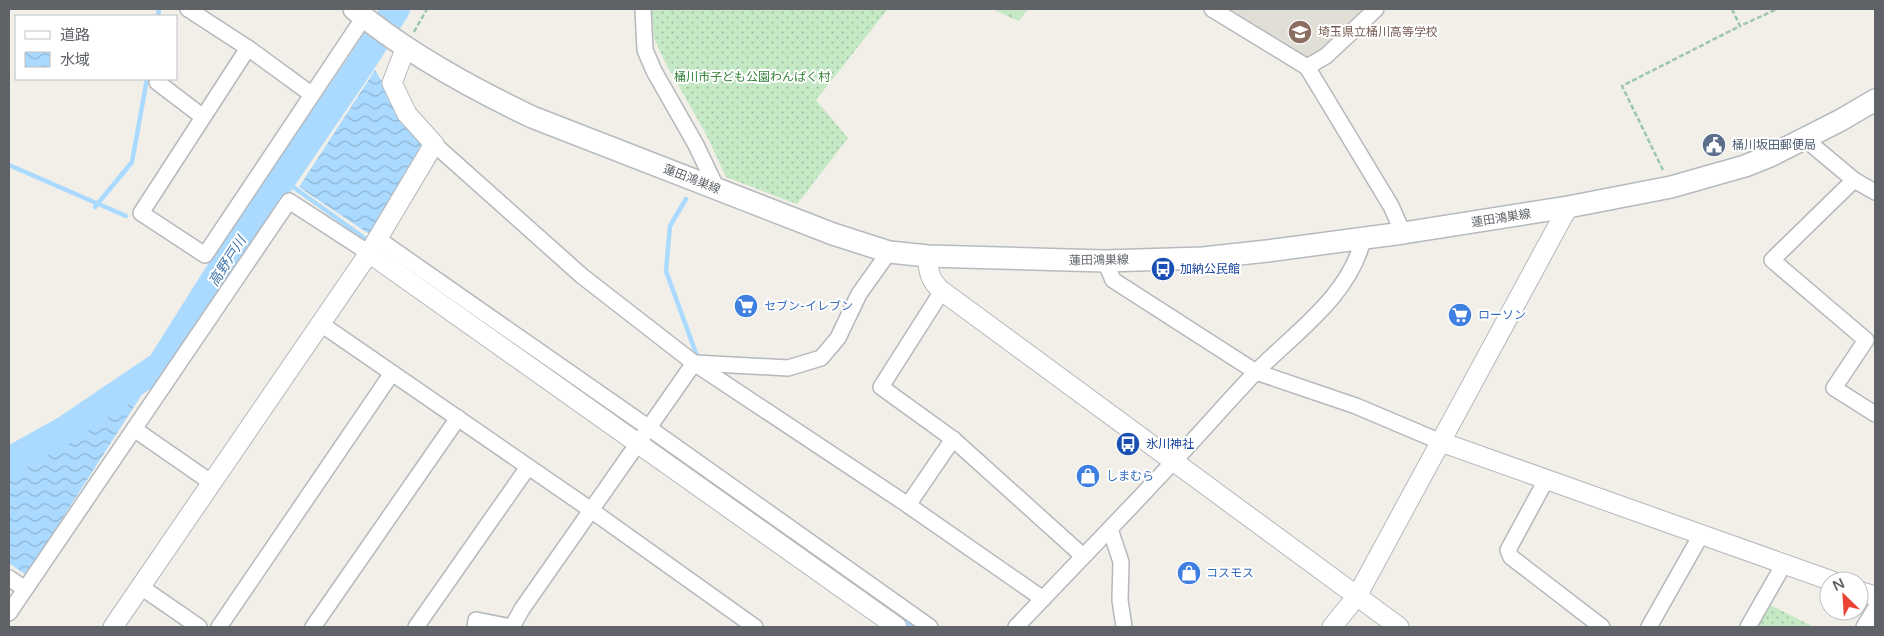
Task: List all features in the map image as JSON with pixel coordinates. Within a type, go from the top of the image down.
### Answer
[{"type":"main road","name":"蓮田鴻巣線","points":[[359,13],[448,74],[532,117],[833,234],[889,252],[928,256],[1105,261],[1203,258],[1363,239],[1568,207],[1672,187],[1745,166],[1805,139],[1875,100]]},
{"type":"street","points":[[188,9],[248,48],[311,94]]},
{"type":"street","points":[[642,9],[645,50],[654,72],[696,145],[717,189]]},
{"type":"street","points":[[1212,9],[1307,67],[1391,206],[1403,233]]},
{"type":"street","points":[[1307,67],[1326,56],[1376,9]]},
{"type":"street","points":[[248,48],[141,213],[204,255],[311,94],[359,13]]},
{"type":"street","points":[[406,47],[392,83],[407,114],[434,144],[582,276],[694,363],[908,505],[1043,598]]},
{"type":"street","points":[[157,82],[203,117]]},
{"type":"street","points":[[1805,139],[1854,180],[1875,192]]},
{"type":"street","points":[[113,627],[373,246],[434,144]]},
{"type":"street","points":[[1854,180],[1772,260],[1866,340],[1834,388],[1875,414]]},
{"type":"street","points":[[9,612],[289,202],[373,246],[649,428],[930,627]]},
{"type":"street","points":[[1332,627],[1357,596],[1568,207]]},
{"type":"street","points":[[1016,627],[1256,372],[1312,318],[1344,283],[1360,252],[1363,239]]},
{"type":"street","points":[[373,246],[637,444],[897,627]]},
{"type":"street","points":[[694,363],[788,368],[821,358],[838,338],[859,294],[889,252]]},
{"type":"street","points":[[928,256],[928,271],[933,283],[942,291],[1399,627]]},
{"type":"street","points":[[1105,261],[1113,280],[1256,372],[1356,406],[1441,442],[1819,576]]},
{"type":"street","points":[[942,291],[881,387],[953,440],[1083,556]]},
{"type":"street","points":[[321,324],[591,510],[755,627]]},
{"type":"street","points":[[475,627],[476,620],[511,627],[694,363]]},
{"type":"street","points":[[219,627],[392,373]]},
{"type":"street","points":[[313,627],[458,418]]},
{"type":"street","points":[[134,429],[212,483]]},
{"type":"street","points":[[908,505],[953,440]]},
{"type":"street","points":[[416,627],[528,467]]},
{"type":"street","points":[[1546,480],[1508,550],[1511,557],[1602,627]]},
{"type":"street","points":[[1110,529],[1121,562],[1120,600],[1124,627]]},
{"type":"street","points":[[1649,627],[1701,535]]},
{"type":"street","points":[[1748,627],[1784,564]]},
{"type":"street","points":[[9,578],[25,589]]},
{"type":"street","points":[[141,587],[199,627]]},
{"type":"street","points":[[1864,627],[1875,609]]},
{"type":"path","points":[[406,47],[427,9]]},
{"type":"path","points":[[1732,9],[1740,26]]},
{"type":"path","points":[[1672,187],[1622,86],[1777,9]]},
{"type":"shaded area","name":"埼玉県立桶川高等学校","points":[[1212,9],[1374,9],[1307,67]]},
{"type":"green space","name":"桶川市子ども公園わんぱく村","points":[[652,9],[887,10],[816,100],[848,138],[797,204],[726,177],[706,134],[664,60],[654,38]]},
{"type":"green space","points":[[992,9],[1028,9],[1019,21]]},
{"type":"green space","points":[[1762,601],[1814,627],[1748,627]]},
{"type":"water","points":[[375,70],[422,146],[369,234],[299,187]]},
{"type":"water","points":[[146,388],[26,575],[9,563],[9,467]]},
{"type":"waterway","points":[[158,15],[159,9]]},
{"type":"waterway","name":"高野戸川","points":[[9,461],[63,431],[161,365],[227,260],[396,9]]},
{"type":"waterway","points":[[95,207],[132,162],[147,80]]},
{"type":"waterway","points":[[9,165],[126,216]]},
{"type":"waterway","points":[[282,179],[370,242]]},
{"type":"waterway","points":[[686,199],[670,226],[666,271],[697,356],[696,361]]},
{"type":"waterway","points":[[411,271],[451,300]]},
{"type":"waterway","points":[[898,617],[913,627]]},
{"type":"place","name":"埼玉県立桶川高等学校","points":[[1300,32]]},
{"type":"place","name":"桶川坂田郵便局","points":[[1714,145]]},
{"type":"place","name":"加納公民館","points":[[1163,269]]},
{"type":"place","name":"セブン-イレブン","points":[[746,306]]},
{"type":"place","name":"ローソン","points":[[1460,315]]},
{"type":"place","name":"氷川神社","points":[[1128,444]]},
{"type":"place","name":"しまむら","points":[[1088,476]]},
{"type":"place","name":"コスモス","points":[[1189,573]]}]
